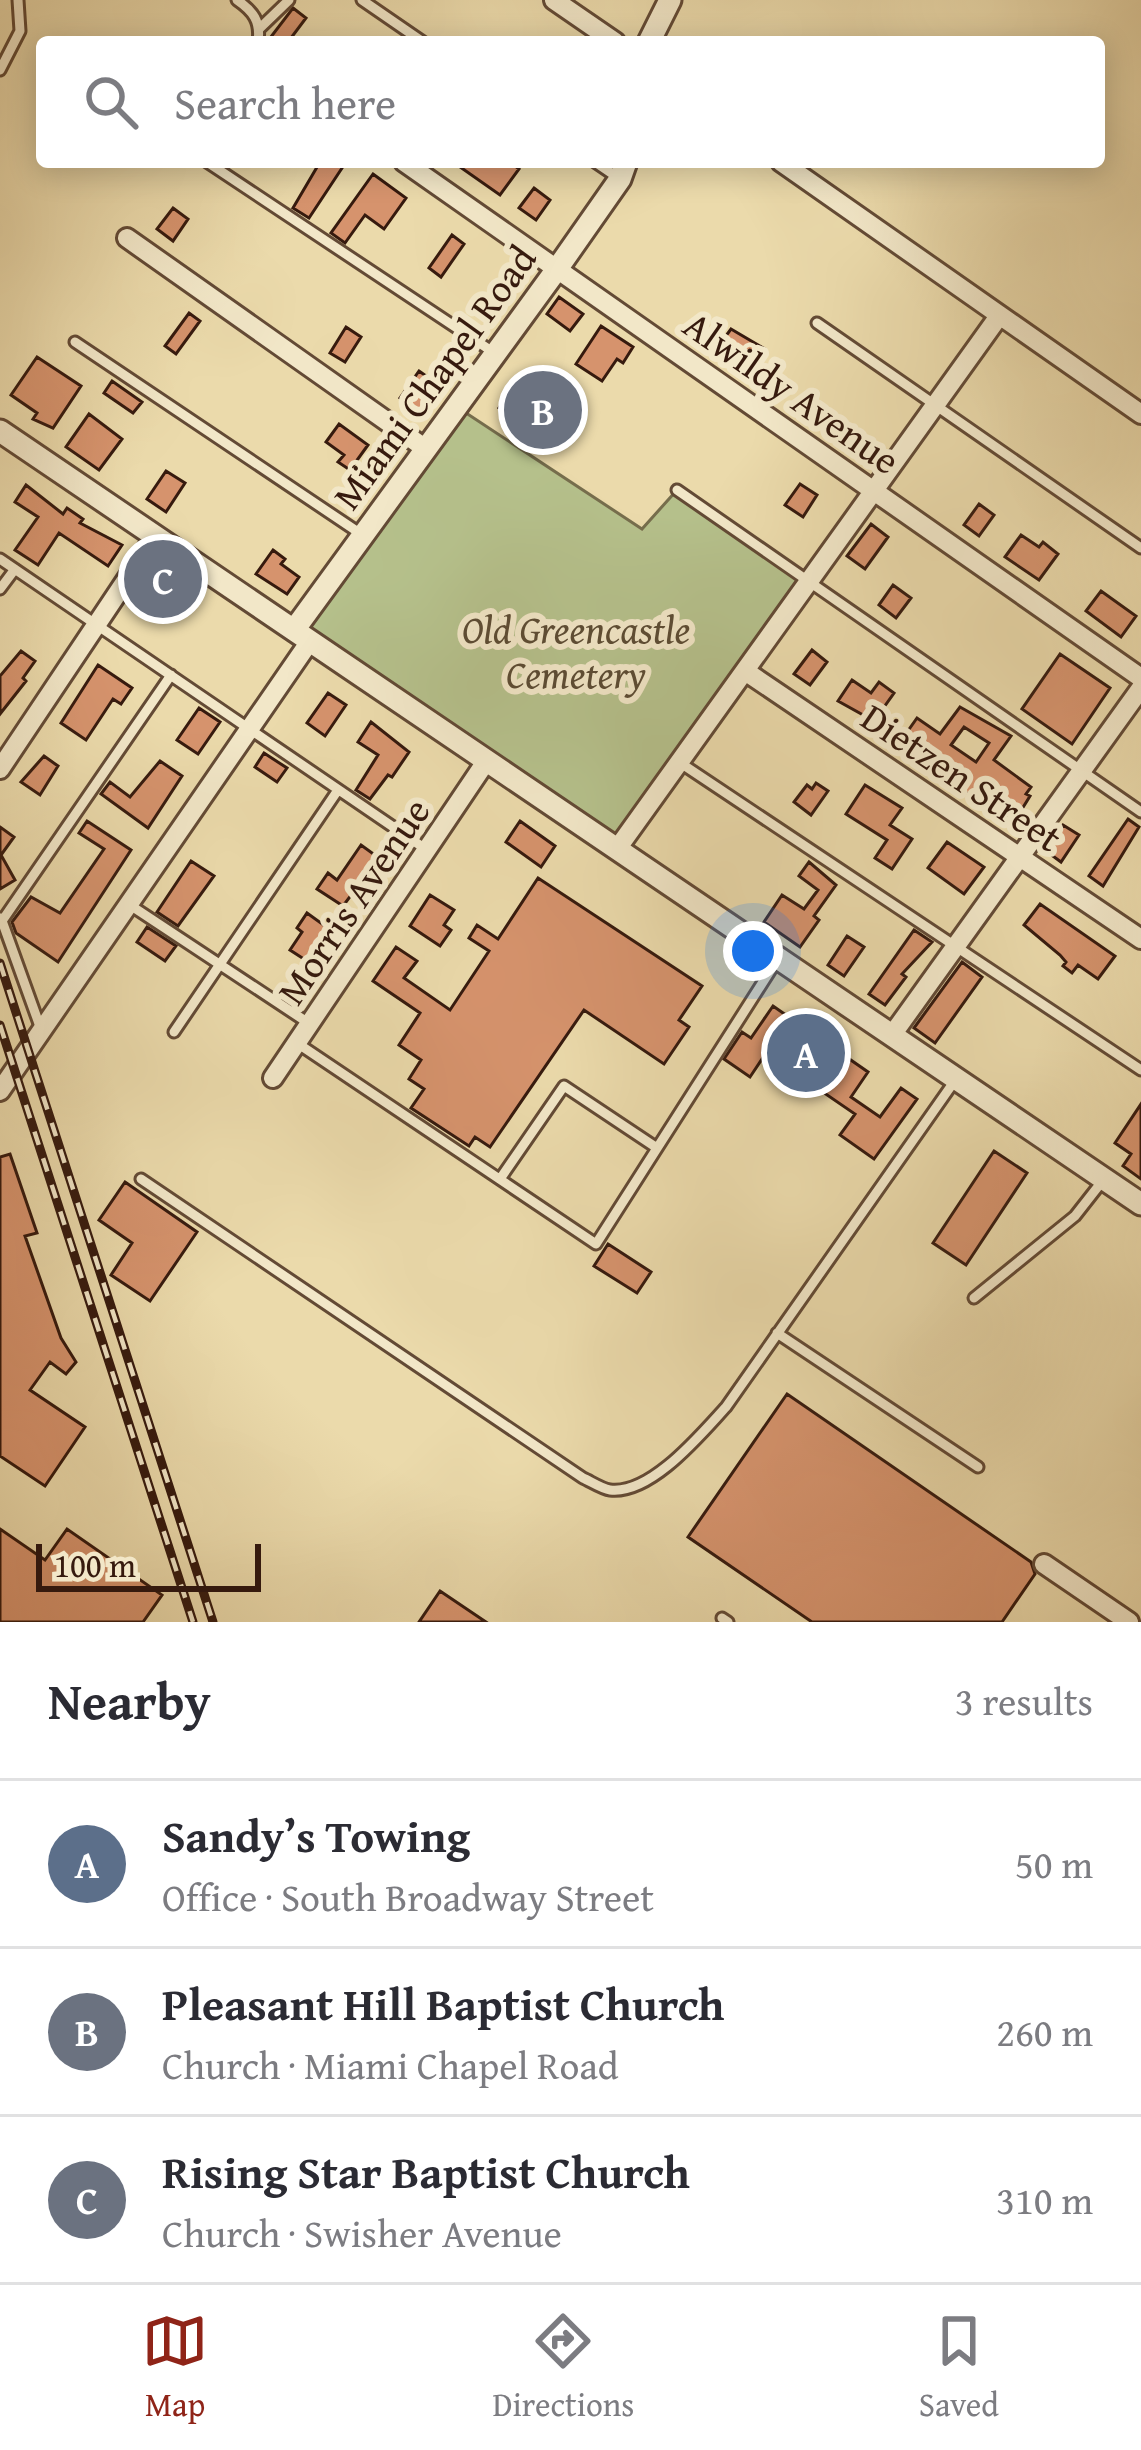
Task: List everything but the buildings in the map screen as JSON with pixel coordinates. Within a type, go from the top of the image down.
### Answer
[{"type":"street","points":[[554,0],[606,36]]},
{"type":"street","points":[[652,36],[670,0]]},
{"type":"street","name":"Alwildy Avenue","points":[[413,168],[1141,678]]},
{"type":"street","name":"Miami Chapel Road","points":[[0,1091],[250,729],[364,536],[626,168]]},
{"type":"street","points":[[789,168],[1141,414]]},
{"type":"street","points":[[127,238],[426,448]]},
{"type":"street","points":[[617,849],[999,316]]},
{"type":"street","points":[[0,431],[1141,1204]]},
{"type":"street","points":[[0,769],[155,537]]},
{"type":"street","name":"Dietzen Street","points":[[745,671],[1141,939]]},
{"type":"street","points":[[892,1035],[1141,688]]},
{"type":"street","name":"Morris Avenue","points":[[273,1078],[487,760]]},
{"type":"street","points":[[1044,1564],[1129,1622]]},
{"type":"lane","points":[[0,70],[20,31],[18,0]]},
{"type":"lane","points":[[236,0],[251,10],[259,36]]},
{"type":"lane","points":[[260,28],[289,0]]},
{"type":"lane","points":[[362,0],[413,36]]},
{"type":"lane","points":[[216,168],[496,354]]},
{"type":"lane","points":[[817,322],[1141,548]]},
{"type":"lane","points":[[75,343],[364,536]]},
{"type":"lane","points":[[677,490],[1141,812]]},
{"type":"lane","points":[[0,559],[427,850]]},
{"type":"lane","points":[[0,589],[15,569]]},
{"type":"lane","points":[[42,1031],[1,918],[171,675]]},
{"type":"lane","points":[[679,762],[1141,1070]]},
{"type":"lane","points":[[174,1032],[338,790]]},
{"type":"lane","points":[[130,905],[310,1024]]},
{"type":"lane","points":[[297,1042],[596,1244],[778,958]]},
{"type":"lane","points":[[141,1179],[583,1478],[609,1490],[638,1485],[685,1453],[726,1406],[956,1079]]},
{"type":"lane","points":[[500,1179],[564,1086],[657,1148]]},
{"type":"lane","points":[[974,1298],[1075,1216],[1104,1179]]},
{"type":"lane","points":[[777,1334],[978,1467]]},
{"type":"green space","name":"Old Greencastle Cemetery","points":[[457,407],[642,529],[677,490],[810,580],[617,849],[294,630]]},
{"type":"railway","points":[[0,963],[213,1622]]},
{"type":"railway","points":[[0,1025],[193,1622]]},
{"type":"place","name":"Pleasant Hill Baptist Church","points":[[543,410]]},
{"type":"place","name":"Rising Star Baptist Church","points":[[163,579]]},
{"type":"place","name":"Sandy’s Towing","points":[[806,1053]]}]
